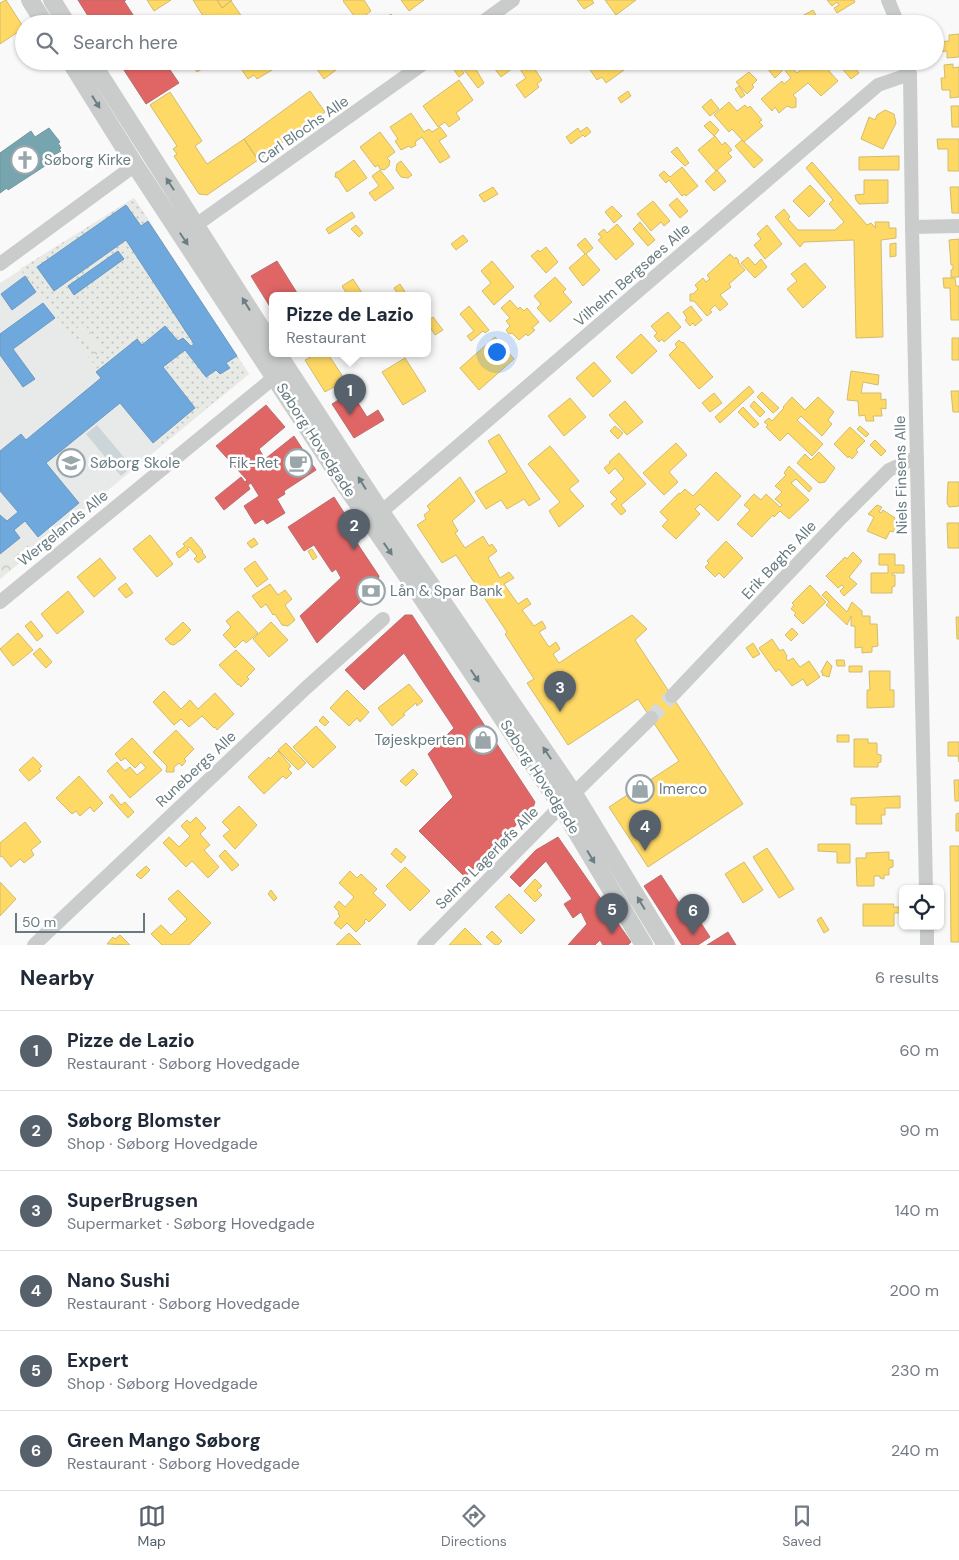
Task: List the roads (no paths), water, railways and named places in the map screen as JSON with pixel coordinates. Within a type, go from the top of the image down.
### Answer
[{"type":"street","points":[[30,0],[39,15]]},
{"type":"street","points":[[52,0],[62,15]]},
{"type":"street","points":[[492,15],[513,0]]},
{"type":"street","points":[[888,0],[894,15]]},
{"type":"street","name":"Søborg Hovedgade","points":[[76,70],[135,165],[269,351]]},
{"type":"street","points":[[98,70],[269,340]]},
{"type":"street","name":"Carl Blochs Alle","points":[[196,225],[414,70]]},
{"type":"street","name":"Vilhelm Bergsøes Alle","points":[[381,512],[878,85],[905,70]]},
{"type":"street","name":"Niels Finsens Alle","points":[[909,70],[926,885]]},
{"type":"street","points":[[0,264],[135,165]]},
{"type":"street","points":[[912,226],[959,226]]},
{"type":"street","name":"Søborg Hovedgade","points":[[280,366],[574,794],[666,945]]},
{"type":"street","name":"Søborg Hovedgade","points":[[280,366],[369,522],[561,806],[644,945]]},
{"type":"street","name":"Wergelands Alle","points":[[0,602],[280,366]]},
{"type":"street","name":"Erik Bøghs Alle","points":[[672,696],[840,518],[888,470],[917,457]]},
{"type":"street","name":"Runebergs Alle","points":[[34,945],[307,687],[383,619]]},
{"type":"street","points":[[574,794],[650,718]]},
{"type":"street","name":"Selma Lagerløfs Alle","points":[[424,945],[574,794]]},
{"type":"street","points":[[927,930],[927,945]]},
{"type":"tunnel","points":[[651,718],[672,696]]},
{"type":"place","name":"Søborg Kirke","points":[[25,160]]},
{"type":"place","name":"Pizze de Lazio","points":[[350,415]]},
{"type":"place","name":"Søborg Skole","points":[[71,463]]},
{"type":"place","name":"Fik-Ret","points":[[298,463]]},
{"type":"place","name":"Søborg Blomster","points":[[354,550]]},
{"type":"place","name":"Lån & Spar Bank","points":[[371,591]]},
{"type":"place","name":"SuperBrugsen","points":[[560,712]]},
{"type":"place","name":"Tøjeskperten","points":[[483,740]]},
{"type":"place","name":"Imerco","points":[[640,789]]},
{"type":"place","name":"Nano Sushi","points":[[645,851]]},
{"type":"place","name":"Expert","points":[[612,934]]},
{"type":"place","name":"Green Mango Søborg","points":[[693,935]]}]
